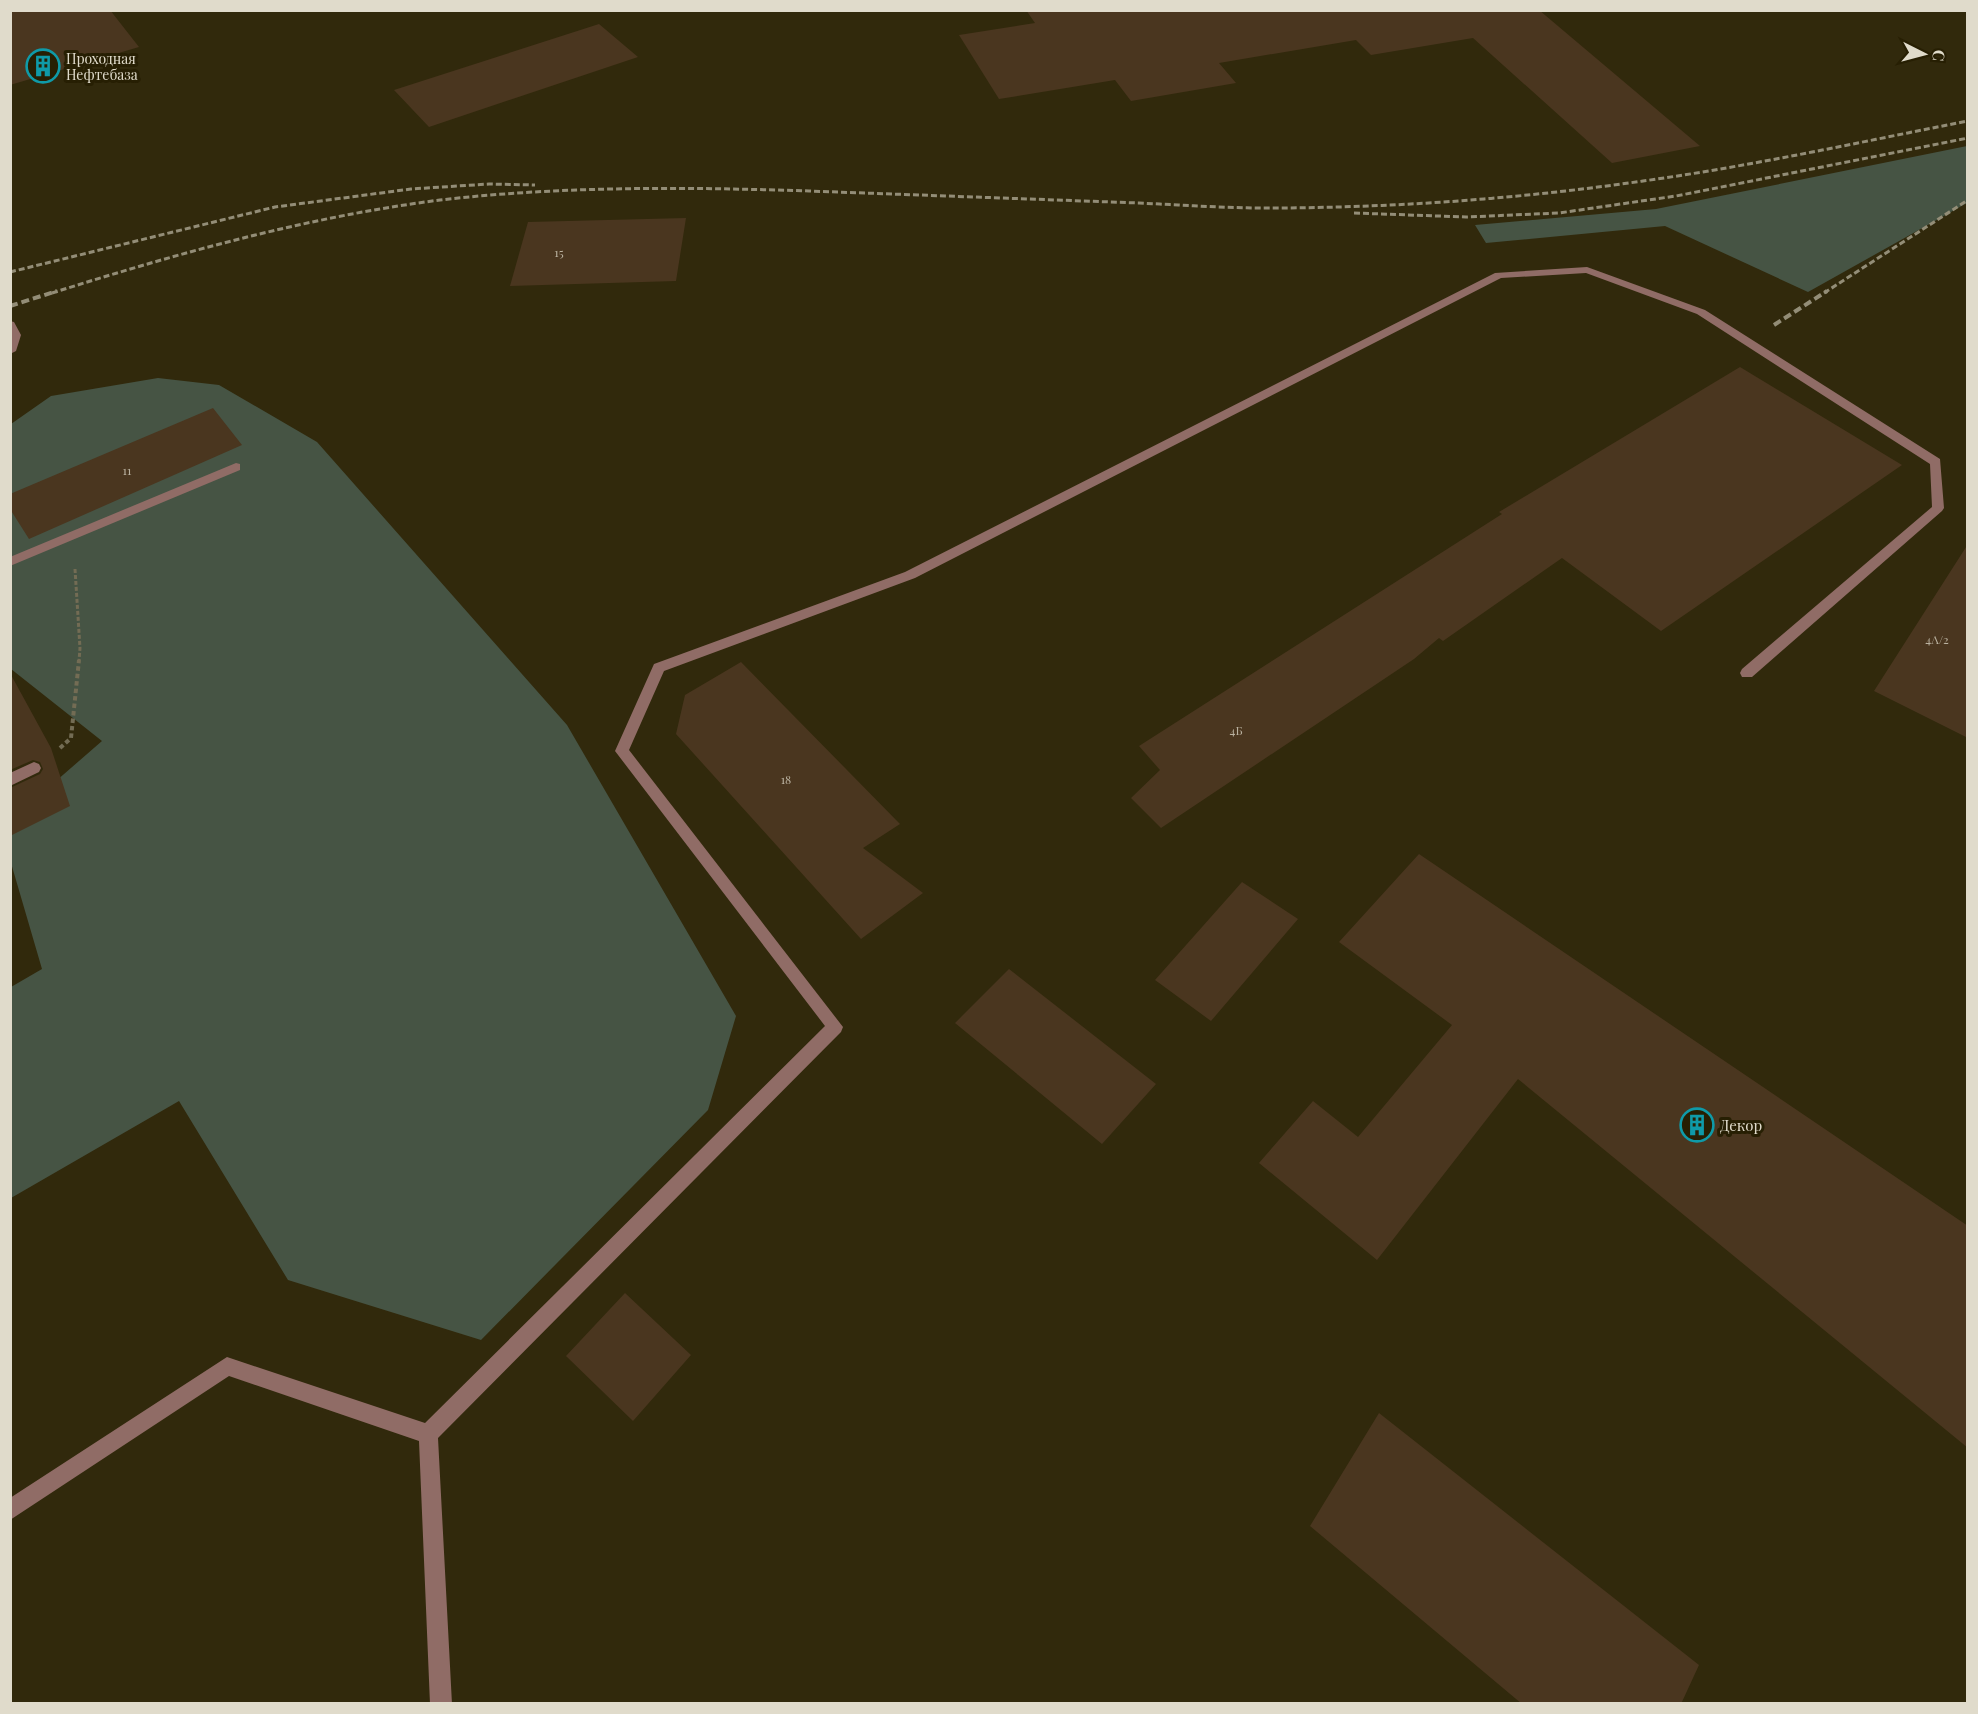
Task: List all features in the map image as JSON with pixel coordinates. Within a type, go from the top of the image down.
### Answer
[{"type":"street","points":[[441,1704],[428,1434],[835,1027],[622,751],[659,668],[910,575],[1499,275],[1587,270],[1701,312],[1936,462],[1938,508],[1747,673]]},
{"type":"street","points":[[10,324],[15,335],[10,351]]},
{"type":"street","points":[[10,562],[236,466]]},
{"type":"street","points":[[10,780],[34,768]]},
{"type":"street","points":[[10,1510],[227,1366],[428,1434]]},
{"type":"path","points":[[34,768],[71,738],[80,648],[73,536]]},
{"type":"green space","points":[[1967,146],[1967,203],[1808,292],[1665,226],[1486,243],[1475,225],[1656,209]]},
{"type":"green space","points":[[158,378],[219,385],[317,442],[567,725],[736,1016],[708,1110],[481,1340],[288,1280],[179,1101],[11,1198],[11,987],[42,969],[11,863],[10,821],[102,741],[11,669],[11,424],[51,396]]},
{"type":"building","name":"Проходная Нефтебаза","points":[[10,10],[110,10],[139,47],[10,85]]},
{"type":"building","points":[[1026,10],[1539,10],[1700,146],[1612,163],[1473,38],[1371,55],[1356,40],[1219,63],[1236,83],[1131,101],[1115,80],[999,99],[959,35],[1035,23]]},
{"type":"building","points":[[599,24],[638,57],[429,127],[394,90]]},
{"type":"building","points":[[686,218],[676,281],[510,286],[528,222]]},
{"type":"building","points":[[1740,367],[1902,465],[1661,631],[1562,558],[1443,641],[1439,638],[1414,659],[1161,828],[1131,798],[1160,770],[1139,746],[1502,514],[1499,512]]},
{"type":"building","points":[[213,408],[242,445],[29,539],[10,509],[10,494]]},
{"type":"building","points":[[1968,544],[1968,738],[1874,691]]},
{"type":"building","points":[[741,662],[900,824],[863,848],[923,893],[861,939],[676,734],[685,695]]},
{"type":"building","points":[[10,673],[51,748],[70,806],[10,836],[10,788],[40,774],[43,769],[40,762],[33,760],[10,770]]},
{"type":"building","name":"Декор","points":[[1419,854],[1968,1226],[1968,1448],[1518,1079],[1377,1260],[1259,1163],[1313,1101],[1358,1137],[1452,1025],[1339,942]]},
{"type":"building","points":[[1242,882],[1298,919],[1211,1021],[1155,980]]},
{"type":"building","points":[[1009,969],[1156,1084],[1102,1144],[955,1023]]},
{"type":"building","points":[[625,1293],[691,1355],[633,1421],[566,1356]]},
{"type":"building","points":[[1379,1413],[1699,1665],[1681,1704],[1522,1704],[1310,1526]]},
{"type":"railway","points":[[52,293],[196,250],[292,226],[390,207],[486,195],[578,190],[717,189],[1249,208],[1407,204],[1549,193],[1684,175],[1968,121]]},
{"type":"railway","points":[[1354,213],[1466,217],[1559,213],[1676,196],[1968,138]]},
{"type":"railway","points":[[10,272],[275,207],[411,189],[489,184],[535,185]]},
{"type":"railway","points":[[1824,293],[1968,200]]},
{"type":"railway","points":[[10,306],[57,291]]},
{"type":"railway","points":[[1774,325],[1827,291]]},
{"type":"place","name":"Проходная Нефтебаза","points":[[43,66]]},
{"type":"place","name":"Декор","points":[[1697,1125]]}]
